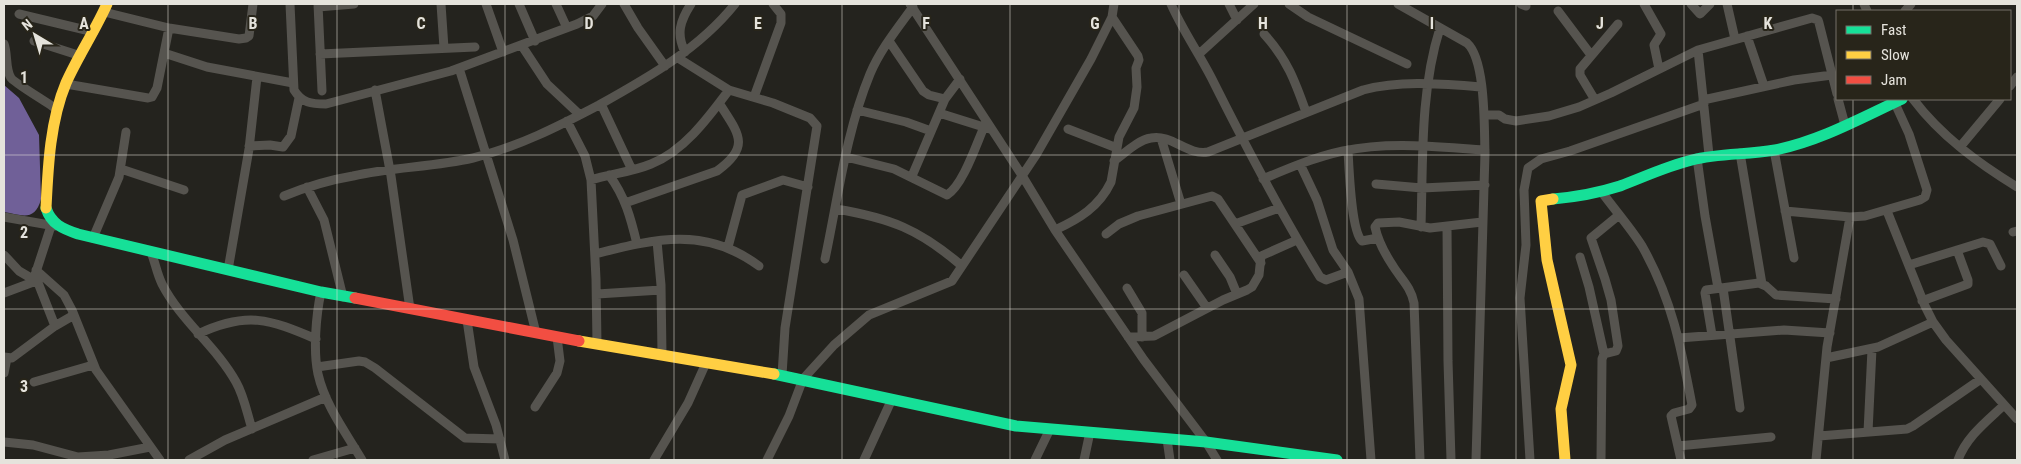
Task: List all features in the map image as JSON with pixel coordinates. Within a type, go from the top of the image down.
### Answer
[{"type":"street","points":[[54,226],[46,208],[56,109],[66,84],[105,8],[169,28],[246,38],[249,36],[253,4]]},
{"type":"street","points":[[290,4],[294,90],[299,98],[310,104],[326,104],[459,68],[567,28],[593,16],[602,4]]},
{"type":"street","points":[[322,91],[318,5],[354,4]]},
{"type":"street","points":[[441,4],[444,48]]},
{"type":"street","points":[[486,4],[503,52]]},
{"type":"street","points":[[519,4],[535,41]]},
{"type":"street","points":[[556,4],[567,28]]},
{"type":"street","points":[[624,4],[638,28],[665,66]]},
{"type":"street","points":[[691,4],[682,18],[679,31],[682,55],[729,90],[792,110],[816,122],[816,136],[785,328],[782,375]]},
{"type":"street","points":[[284,196],[307,187],[354,175],[473,158],[536,137],[601,104],[682,55],[703,38],[735,4]]},
{"type":"street","points":[[754,97],[780,23],[781,14],[773,4]]},
{"type":"street","points":[[767,460],[789,416],[803,379],[834,345],[869,316],[952,281],[1023,176],[1091,59],[1112,17],[1114,4]]},
{"type":"street","points":[[1171,4],[1279,208],[1322,280],[1348,272]]},
{"type":"street","points":[[1229,4],[1236,20]]},
{"type":"street","points":[[1199,54],[1254,4]]},
{"type":"street","points":[[1289,4],[1308,17],[1407,64]]},
{"type":"street","points":[[1398,4],[1467,43],[1474,50],[1478,60],[1485,116],[1485,185],[1482,222],[1476,460]]},
{"type":"street","points":[[1644,4],[1661,34],[1654,45],[1658,69]]},
{"type":"street","points":[[1691,4],[1700,14],[1710,4]]},
{"type":"street","points":[[1727,4],[1735,39]]},
{"type":"street","points":[[826,259],[857,110],[870,73],[888,41],[912,6],[960,79],[988,128],[1023,176],[1055,230],[1128,337],[1206,442],[1217,460]]},
{"type":"street","points":[[1558,11],[1591,55]]},
{"type":"street","points":[[19,14],[94,32]]},
{"type":"street","points":[[1055,230],[1081,218],[1098,203],[1111,182],[1116,148],[1134,108],[1137,87],[1136,68],[1139,60],[1112,17]]},
{"type":"street","points":[[1485,116],[1498,115],[1507,120],[1530,120],[1579,107],[1698,50],[1815,18],[1819,23],[1836,90]]},
{"type":"street","points":[[1595,100],[1580,72],[1582,66],[1618,24]]},
{"type":"street","points":[[66,84],[148,98],[152,97],[157,88],[169,28]]},
{"type":"street","points":[[1421,227],[1423,146],[1428,83],[1433,52],[1440,28]]},
{"type":"street","points":[[1264,34],[1279,50],[1287,64],[1306,112]]},
{"type":"street","points":[[1747,36],[1764,86]]},
{"type":"street","points":[[34,41],[81,56]]},
{"type":"street","points":[[888,41],[923,92],[945,99]]},
{"type":"street","points":[[4,44],[10,78],[56,109]]},
{"type":"street","points":[[522,46],[547,84],[580,115]]},
{"type":"street","points":[[320,54],[476,47]]},
{"type":"street","points":[[1698,50],[1709,155]]},
{"type":"street","points":[[164,53],[207,67],[294,83]]},
{"type":"street","points":[[459,68],[513,240],[536,333]]},
{"type":"street","points":[[1530,460],[1520,298],[1526,245],[1523,206],[1528,168],[1540,160],[1570,151],[1703,102],[1764,86],[1832,75]]},
{"type":"street","points":[[228,270],[249,146],[256,77]]},
{"type":"street","points":[[912,176],[945,99],[960,79]]},
{"type":"street","points":[[1114,160],[1144,140],[1152,137],[1161,138],[1201,153],[1370,88],[1385,84],[1428,83],[1481,87]]},
{"type":"street","points":[[375,90],[390,171],[410,309]]},
{"type":"street","points":[[591,180],[652,164],[678,147],[729,90]]},
{"type":"street","points":[[249,146],[270,145],[283,147],[291,136],[299,98]]},
{"type":"street","points":[[1838,100],[1845,125]]},
{"type":"street","points":[[1565,460],[1562,409],[1571,365],[1552,284],[1540,203],[1545,199],[1578,196],[1601,191],[1709,155],[1774,150],[1793,146],[1845,125],[1896,100],[1918,159],[1927,190],[1925,197],[1887,211],[1865,216],[1850,217],[1786,211]]},
{"type":"street","points":[[1914,100],[1927,118],[1960,148],[2017,187]]},
{"type":"street","points":[[1960,148],[1999,100]]},
{"type":"street","points":[[625,203],[717,170],[726,164],[736,153],[740,141],[734,127],[719,103]]},
{"type":"street","points":[[601,104],[632,170]]},
{"type":"street","points":[[857,110],[906,122],[931,131]]},
{"type":"street","points":[[939,113],[988,128]]},
{"type":"street","points":[[567,122],[585,156],[591,180],[597,294],[597,344]]},
{"type":"street","points":[[846,157],[894,169],[912,176],[942,194],[950,194],[988,128]]},
{"type":"street","points":[[1068,129],[1116,148]]},
{"type":"street","points":[[92,238],[121,169],[126,132]]},
{"type":"street","points":[[1161,138],[1181,204]]},
{"type":"street","points":[[1263,178],[1300,164],[1348,150],[1392,145],[1485,150]]},
{"type":"street","points":[[1348,150],[1354,223],[1358,236],[1362,241],[1378,238]]},
{"type":"street","points":[[1774,150],[1794,258]]},
{"type":"street","points":[[1740,153],[1762,284],[1776,295],[1836,299]]},
{"type":"street","points":[[1697,158],[1705,216],[1730,333],[1740,408]]},
{"type":"street","points":[[1300,164],[1314,193],[1333,250],[1348,272],[1357,292],[1361,314],[1371,460]]},
{"type":"street","points":[[121,169],[184,190]]},
{"type":"street","points":[[609,175],[622,194],[637,244]]},
{"type":"street","points":[[728,247],[742,195],[783,180],[808,187]]},
{"type":"street","points":[[1376,184],[1422,188],[1485,185]]},
{"type":"street","points":[[307,187],[324,220],[343,296]]},
{"type":"street","points":[[1601,191],[1642,246],[1669,306],[1679,338],[1692,405],[1690,409],[1674,413],[1671,416],[1681,460]]},
{"type":"street","points":[[1106,234],[1127,220],[1208,196],[1216,197],[1260,263]]},
{"type":"street","points":[[836,208],[884,218],[908,228],[932,242],[962,266]]},
{"type":"street","points":[[1235,224],[1279,208]]},
{"type":"street","points":[[1887,211],[1922,301],[1933,322],[1946,340],[2017,420]]},
{"type":"street","points":[[1604,354],[1616,351],[1618,346],[1611,300],[1591,238],[1619,215]]},
{"type":"street","points":[[4,217],[54,226],[92,238],[321,292],[557,337],[803,379],[1016,426],[1206,442],[1337,460]]},
{"type":"street","points":[[1816,460],[1826,358],[1850,217]]},
{"type":"street","points":[[1420,460],[1416,317],[1413,295],[1393,267],[1378,238],[1375,227],[1378,223],[1398,222],[1421,227],[1482,222]]},
{"type":"street","points":[[54,226],[36,270],[36,282],[55,326]]},
{"type":"street","points":[[1448,226],[1450,460]]},
{"type":"street","points":[[595,254],[657,241],[676,239],[711,241],[742,253],[759,266]]},
{"type":"street","points":[[1128,337],[1142,337],[1161,332],[1252,287],[1259,275],[1260,258],[1263,254],[1297,240]]},
{"type":"street","points":[[657,241],[661,290],[662,355]]},
{"type":"street","points":[[1908,265],[1987,242],[1992,247],[2001,266]]},
{"type":"street","points":[[1922,301],[1968,284],[1957,250]]},
{"type":"street","points":[[151,252],[162,284],[175,304],[236,382],[252,429]]},
{"type":"street","points":[[4,254],[19,271],[36,282]]},
{"type":"street","points":[[1215,255],[1230,277],[1237,294]]},
{"type":"street","points":[[1580,257],[1589,287],[1604,354],[1601,379],[1601,460]]},
{"type":"street","points":[[36,270],[64,295],[93,364],[107,387],[160,460]]},
{"type":"street","points":[[1184,276],[1207,308]]},
{"type":"street","points":[[4,293],[36,282]]},
{"type":"street","points":[[1712,335],[1706,290],[1762,284]]},
{"type":"street","points":[[1127,288],[1142,312],[1142,337]]},
{"type":"street","points":[[597,294],[661,290]]},
{"type":"street","points":[[321,292],[317,308],[317,367],[326,397],[362,460]]},
{"type":"street","points":[[4,373],[6,358],[18,355],[55,326],[74,315]]},
{"type":"street","points":[[198,334],[221,323],[259,320],[283,325],[316,339]]},
{"type":"street","points":[[467,320],[474,367],[500,439],[504,460]]},
{"type":"street","points":[[1826,358],[1872,349],[1933,322]]},
{"type":"street","points":[[1679,338],[1784,330],[1830,333]]},
{"type":"street","points":[[535,407],[557,372],[560,361],[557,337]]},
{"type":"street","points":[[1868,432],[1872,349]]},
{"type":"street","points":[[317,367],[365,362],[394,381],[465,438],[500,439]]},
{"type":"street","points":[[654,460],[688,402],[706,362]]},
{"type":"street","points":[[34,382],[93,364]]},
{"type":"street","points":[[1819,436],[1901,429],[1913,426],[1981,379]]},
{"type":"street","points":[[189,460],[224,440],[326,397]]},
{"type":"street","points":[[864,460],[892,398]]},
{"type":"street","points":[[1958,460],[1972,437],[2004,405]]},
{"type":"street","points":[[1035,460],[1050,429]]},
{"type":"street","points":[[1084,460],[1090,432]]},
{"type":"street","points":[[1678,446],[1771,437]]},
{"type":"street","points":[[1167,439],[1170,460]]},
{"type":"street","points":[[4,442],[34,445],[78,457],[109,455],[150,447]]},
{"type":"street","points":[[313,460],[355,448]]},
{"type":"shaded area","points":[[4,85],[19,98],[39,135],[41,199],[35,211],[27,215],[4,212]]},
{"type":"traffic: fast","points":[[1553,199],[1587,194],[1620,186],[1665,168],[1692,160],[1712,156],[1765,152],[1792,146],[1840,128],[1900,100]]},
{"type":"traffic: fast","points":[[46,208],[54,222],[78,234],[321,292],[355,298]]},
{"type":"traffic: fast","points":[[774,374],[1016,426],[1206,442],[1337,460]]},
{"type":"traffic: slow","points":[[46,208],[51,144],[56,113],[66,83],[107,4]]},
{"type":"traffic: slow","points":[[1553,199],[1541,201],[1547,260],[1571,365],[1561,409],[1565,460]]},
{"type":"traffic: slow","points":[[579,341],[774,374]]},
{"type":"traffic: jam","points":[[355,298],[579,341]]}]
